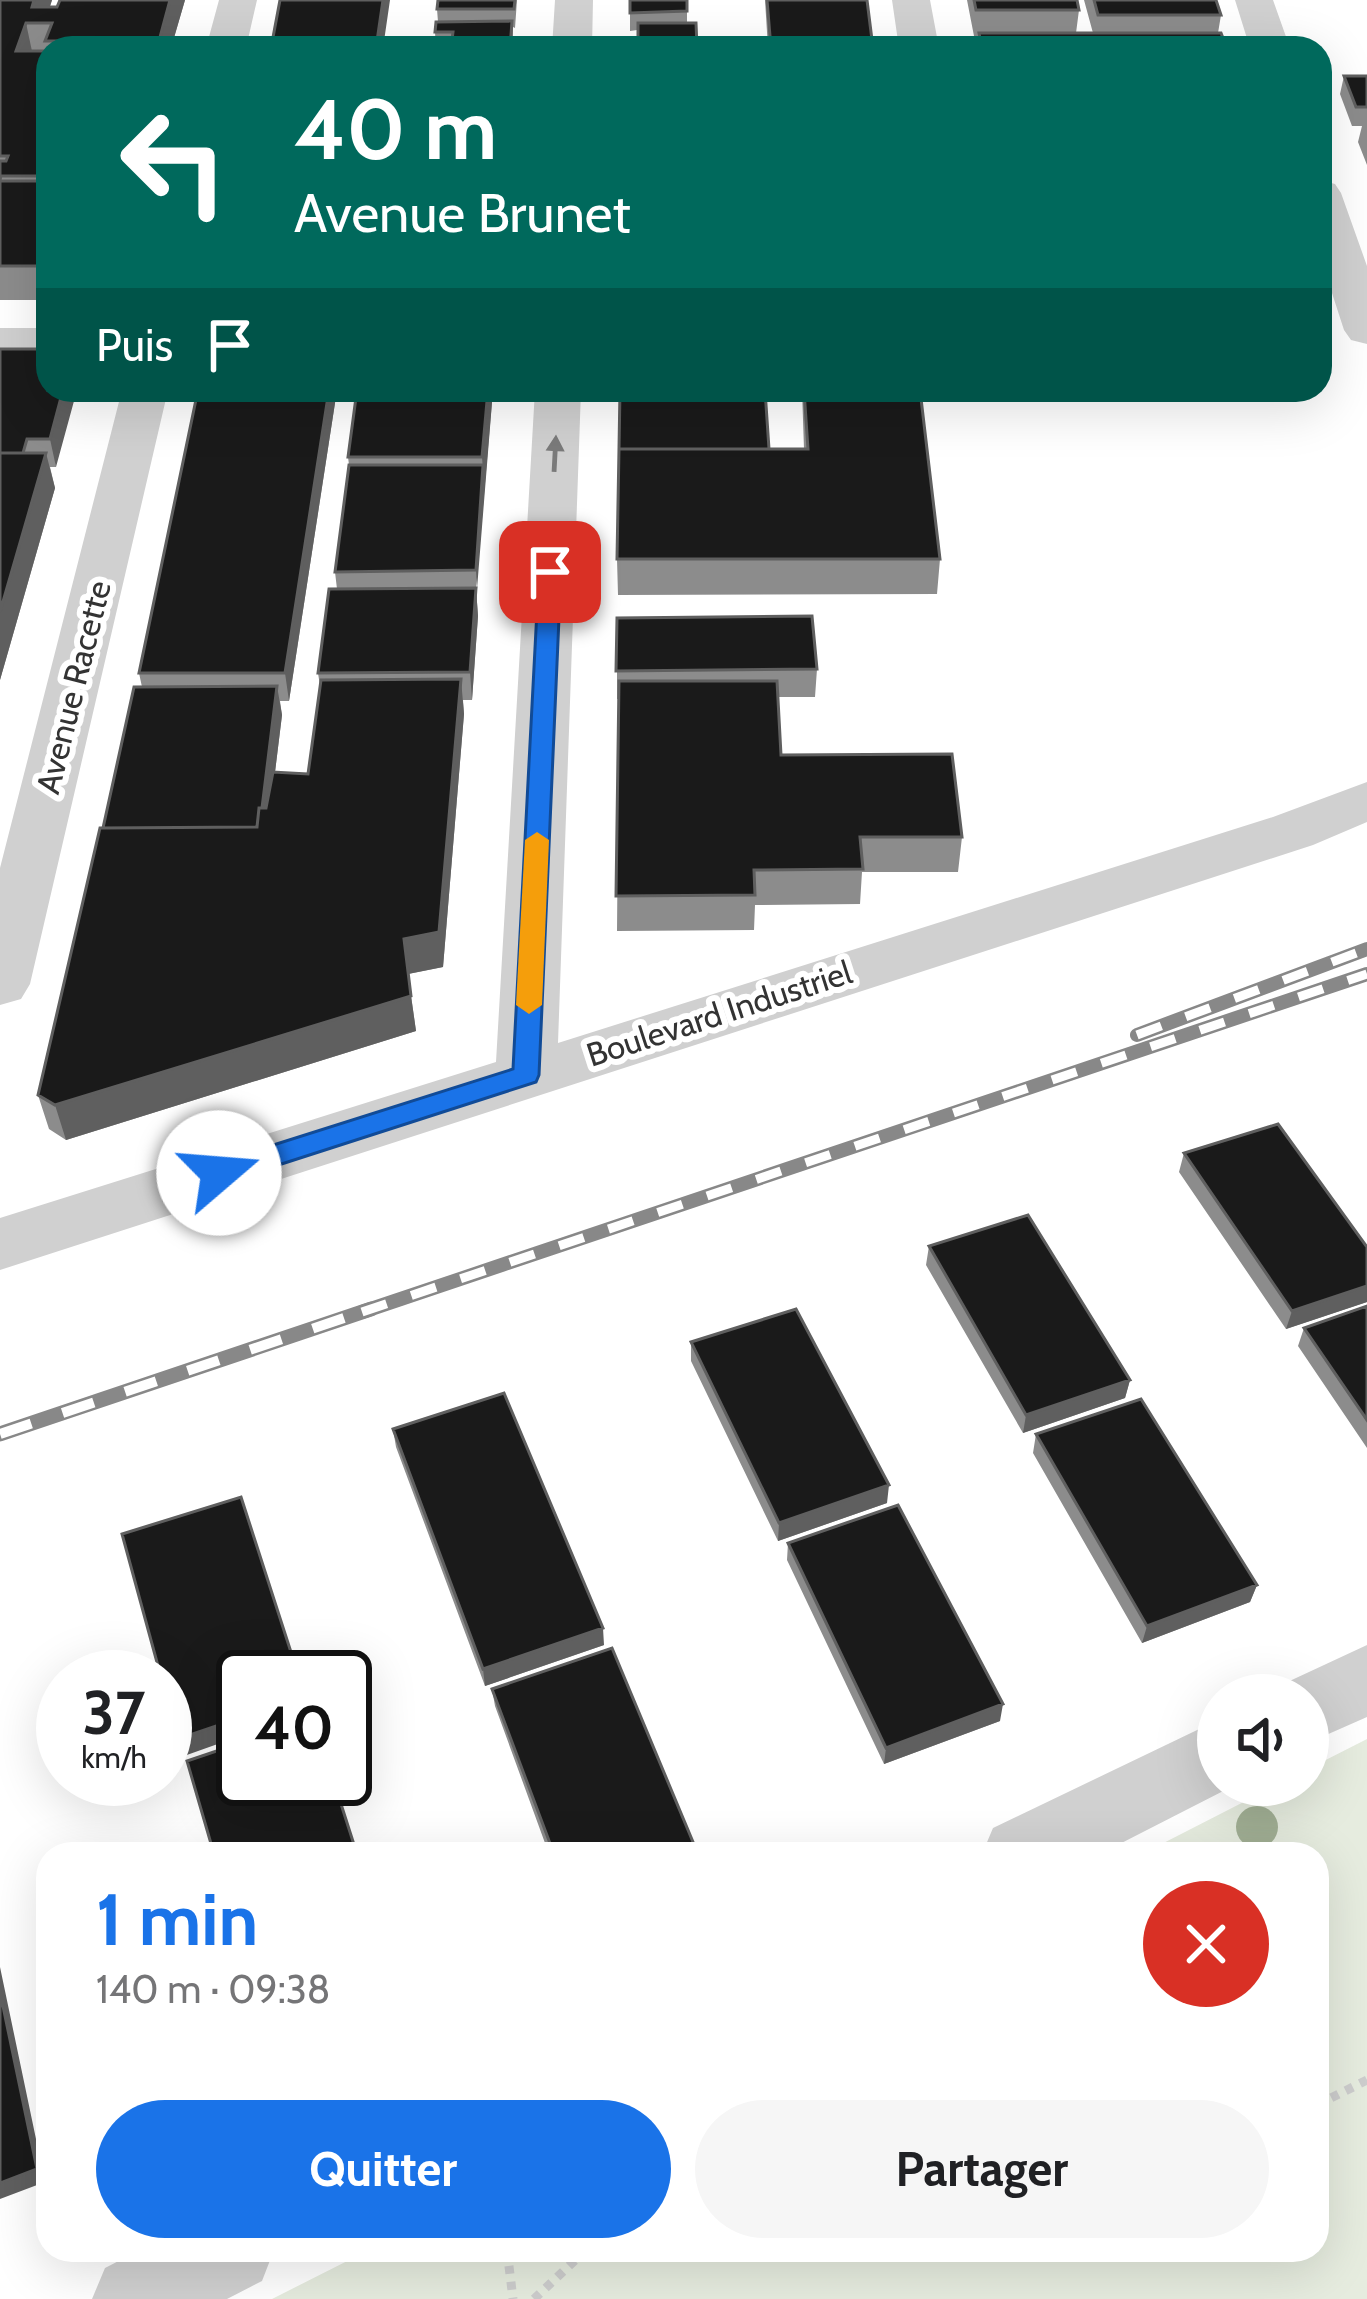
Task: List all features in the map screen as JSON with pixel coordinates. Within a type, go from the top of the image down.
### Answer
[{"type":"street","points":[[229,36],[238,0]]},
{"type":"street","points":[[572,36],[574,0]]},
{"type":"street","points":[[911,0],[917,36]]},
{"type":"street","points":[[1254,0],[1266,36]]},
{"type":"street","points":[[1332,228],[1367,332],[1332,334]]},
{"type":"street","points":[[0,343],[36,342]]},
{"type":"street","name":"Avenue Racette","points":[[0,984],[143,402]]},
{"type":"street","points":[[526,1075],[557,402]]},
{"type":"street","name":"Boulevard Industriel","points":[[0,1244],[1293,831],[1367,801]]},
{"type":"street","points":[[1329,1698],[1367,1679]]},
{"type":"street","points":[[1045,1842],[1197,1766]]},
{"type":"street","points":[[136,2299],[208,2262]]},
{"type":"path","points":[[1329,2099],[1367,2080]]},
{"type":"path","points":[[508,2262],[513,2299]]},
{"type":"path","points":[[534,2299],[573,2262]]},
{"type":"shaded area","points":[[1367,1739],[1367,2299],[272,2299],[345,2262],[1329,2262],[1329,1842],[1165,1842],[1236,1806],[1329,1806],[1329,1758]]},
{"type":"building","points":[[0,0],[34,0],[32,7],[57,7],[60,0],[170,0],[160,36],[47,36],[52,23],[26,23],[16,51],[36,51],[36,176],[1,176],[0,180],[0,161],[8,156],[0,156]]},
{"type":"building","points":[[280,0],[383,0],[378,36],[273,36]]},
{"type":"building","points":[[438,0],[515,0],[514,9],[437,9]]},
{"type":"building","points":[[630,0],[687,0],[687,11],[630,13]]},
{"type":"building","points":[[767,0],[867,0],[872,36],[770,36]]},
{"type":"building","points":[[974,0],[1077,0],[1079,10],[976,10]]},
{"type":"building","points":[[1094,0],[1216,0],[1221,15],[1098,15]]},
{"type":"building","points":[[512,21],[511,36],[452,36],[453,32],[435,32],[436,22]]},
{"type":"building","points":[[638,23],[696,23],[697,36],[638,36]]},
{"type":"building","points":[[979,33],[1222,36],[980,36]]},
{"type":"building","points":[[1344,76],[1367,76],[1367,107],[1356,107]]},
{"type":"building","points":[[0,181],[36,181],[36,266],[0,266]]},
{"type":"building","points":[[0,349],[36,349],[36,402],[60,402],[50,439],[27,439],[23,453],[0,453]]},
{"type":"building","points":[[195,402],[327,402],[285,673],[139,673]]},
{"type":"building","points":[[355,402],[487,402],[482,457],[348,457]]},
{"type":"building","points":[[620,402],[766,402],[769,449],[619,449]]},
{"type":"building","points":[[805,402],[921,402],[940,559],[617,559],[619,449],[808,449]]},
{"type":"building","points":[[0,453],[46,453],[0,612]]},
{"type":"building","points":[[349,465],[483,465],[476,570],[335,572]]},
{"type":"building","points":[[476,588],[470,672],[318,673],[329,589]]},
{"type":"building","points":[[812,616],[817,669],[616,671],[617,618]]},
{"type":"building","points":[[461,679],[439,932],[404,939],[411,996],[55,1105],[38,1095],[100,828],[257,827],[273,772],[308,774],[321,680]]},
{"type":"building","points":[[619,681],[777,681],[781,755],[952,754],[962,837],[860,837],[863,869],[754,870],[755,895],[616,896]]},
{"type":"building","points":[[277,686],[257,827],[103,828],[134,687]]},
{"type":"building","points":[[1278,1124],[1367,1247],[1367,1286],[1292,1311],[1184,1153]]},
{"type":"building","points":[[1028,1215],[1130,1380],[1026,1415],[929,1246]]},
{"type":"building","points":[[1367,1306],[1367,1420],[1304,1328]]},
{"type":"building","points":[[796,1309],[889,1485],[779,1523],[691,1342]]},
{"type":"building","points":[[504,1393],[603,1628],[483,1669],[393,1429]]},
{"type":"building","points":[[1141,1399],[1257,1585],[1147,1626],[1036,1434]]},
{"type":"building","points":[[241,1497],[290,1650],[216,1650],[216,1726],[192,1734],[192,1650],[154,1650],[122,1534]]},
{"type":"building","points":[[898,1505],[1003,1704],[886,1748],[788,1543]]},
{"type":"building","points":[[612,1648],[693,1842],[549,1842],[492,1689]]},
{"type":"building","points":[[216,1751],[216,1806],[342,1806],[353,1842],[211,1842],[192,1778],[192,1759]]},
{"type":"building","points":[[0,1992],[36,2169],[0,2183]]},
{"type":"railway","points":[[1137,1035],[1367,949]]},
{"type":"railway","points":[[362,1312],[1367,974]]},
{"type":"railway","points":[[0,1434],[371,1309]]},
{"type":"slow traffic","points":[[529,1005],[537,840]]},
{"type":"route","points":[[219,1173],[526,1075],[550,572]]}]
